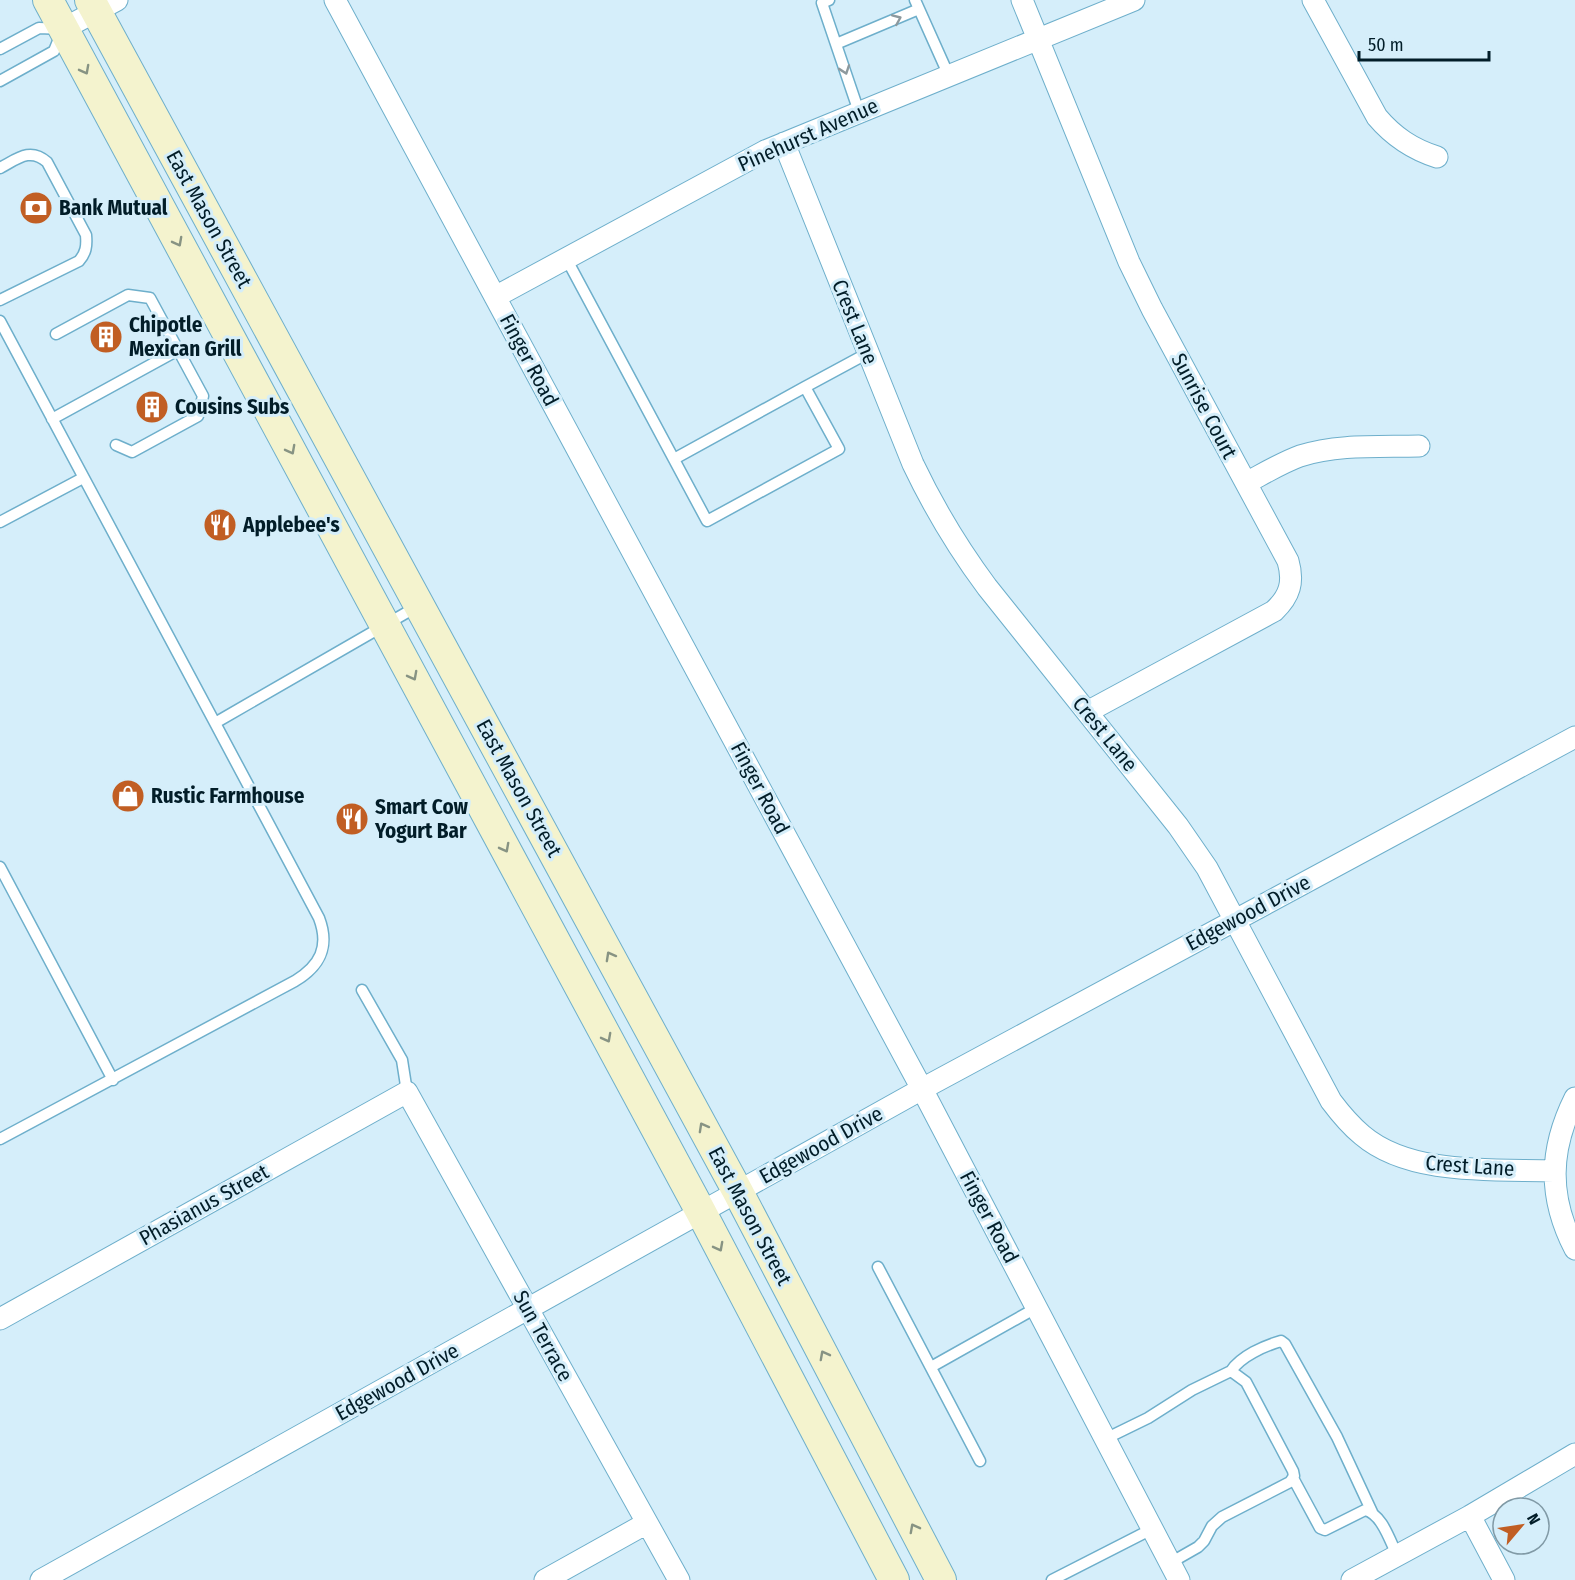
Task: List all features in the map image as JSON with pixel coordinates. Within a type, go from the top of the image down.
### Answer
[{"type":"main road","name":"East Mason Street","points":[[48,0],[701,1212],[894,1580]]},
{"type":"main road","name":"East Mason Street","points":[[101,4],[419,606],[738,1192],[941,1580]]},
{"type":"street","name":"Finger Road","points":[[335,0],[922,1089],[1174,1571]]},
{"type":"street","name":"Sunrise Court","points":[[1022,0],[1129,262],[1288,561],[1291,582],[1283,603],[1274,611],[1087,712]]},
{"type":"street","name":"Pinehurst Avenue","points":[[495,297],[755,156],[1134,0]]},
{"type":"street","points":[[1313,0],[1377,117],[1389,131],[1406,144],[1437,157]]},
{"type":"street","points":[[63,29],[101,4]]},
{"type":"street","name":"Crest Lane","points":[[784,143],[913,464],[934,507],[987,587],[1178,826],[1207,868],[1331,1101],[1363,1136],[1380,1148],[1403,1158],[1433,1166],[1554,1171]]},
{"type":"street","points":[[1246,483],[1283,464],[1323,450],[1344,447],[1419,446]]},
{"type":"street","name":"Edgewood Drive","points":[[41,1580],[922,1089],[1575,737]]},
{"type":"street","name":"Sun Terrace","points":[[407,1092],[679,1580]]},
{"type":"street","name":"Phasianus Street","points":[[0,1318],[407,1092]]},
{"type":"street","points":[[1575,1098],[1564,1119],[1557,1142],[1554,1171],[1558,1207],[1575,1249]]},
{"type":"street","points":[[1352,1580],[1470,1516],[1575,1454]]},
{"type":"street","points":[[1470,1516],[1504,1580]]},
{"type":"street","points":[[545,1580],[647,1523]]},
{"type":"lane","points":[[829,0],[822,3],[859,112]]},
{"type":"lane","points":[[836,44],[917,5],[949,76]]},
{"type":"lane","points":[[0,49],[39,28],[63,29],[54,51],[0,81]]},
{"type":"lane","points":[[0,168],[31,153],[47,162],[86,235],[87,242],[84,255],[79,261],[0,300]]},
{"type":"lane","points":[[566,258],[707,521],[839,449],[805,387]]},
{"type":"lane","points":[[56,334],[128,295],[150,298],[203,396],[198,416],[132,452],[116,445]]},
{"type":"lane","points":[[0,321],[319,918],[323,948],[318,962],[307,974],[0,1139]]},
{"type":"lane","points":[[52,419],[178,350]]},
{"type":"lane","points":[[674,459],[868,353]]},
{"type":"lane","points":[[0,522],[83,478]]},
{"type":"lane","points":[[215,723],[419,606]]},
{"type":"lane","points":[[0,867],[113,1080]]},
{"type":"lane","points":[[362,990],[402,1060],[407,1092]]},
{"type":"lane","points":[[878,1267],[980,1461]]},
{"type":"lane","points":[[931,1367],[1036,1308]]},
{"type":"lane","points":[[1105,1439],[1148,1418],[1192,1390],[1231,1371],[1237,1362],[1281,1341],[1286,1344],[1337,1437],[1372,1512],[1378,1518],[1397,1556]]},
{"type":"lane","points":[[1231,1371],[1246,1382],[1293,1471],[1293,1478],[1317,1523],[1325,1530],[1365,1510],[1372,1512]]},
{"type":"lane","points":[[1174,1571],[1198,1547],[1212,1526],[1222,1517],[1267,1495],[1293,1478]]},
{"type":"lane","points":[[1052,1580],[1152,1528]]},
{"type":"place","name":"Bank Mutual","points":[[36,208]]},
{"type":"place","name":"Chipotle Mexican Grill","points":[[106,337]]},
{"type":"place","name":"Cousins Subs","points":[[152,407]]},
{"type":"place","name":"Applebee's","points":[[220,525]]},
{"type":"place","name":"Rustic Farmhouse","points":[[128,796]]},
{"type":"place","name":"Smart Cow Yogurt Bar","points":[[352,819]]}]
